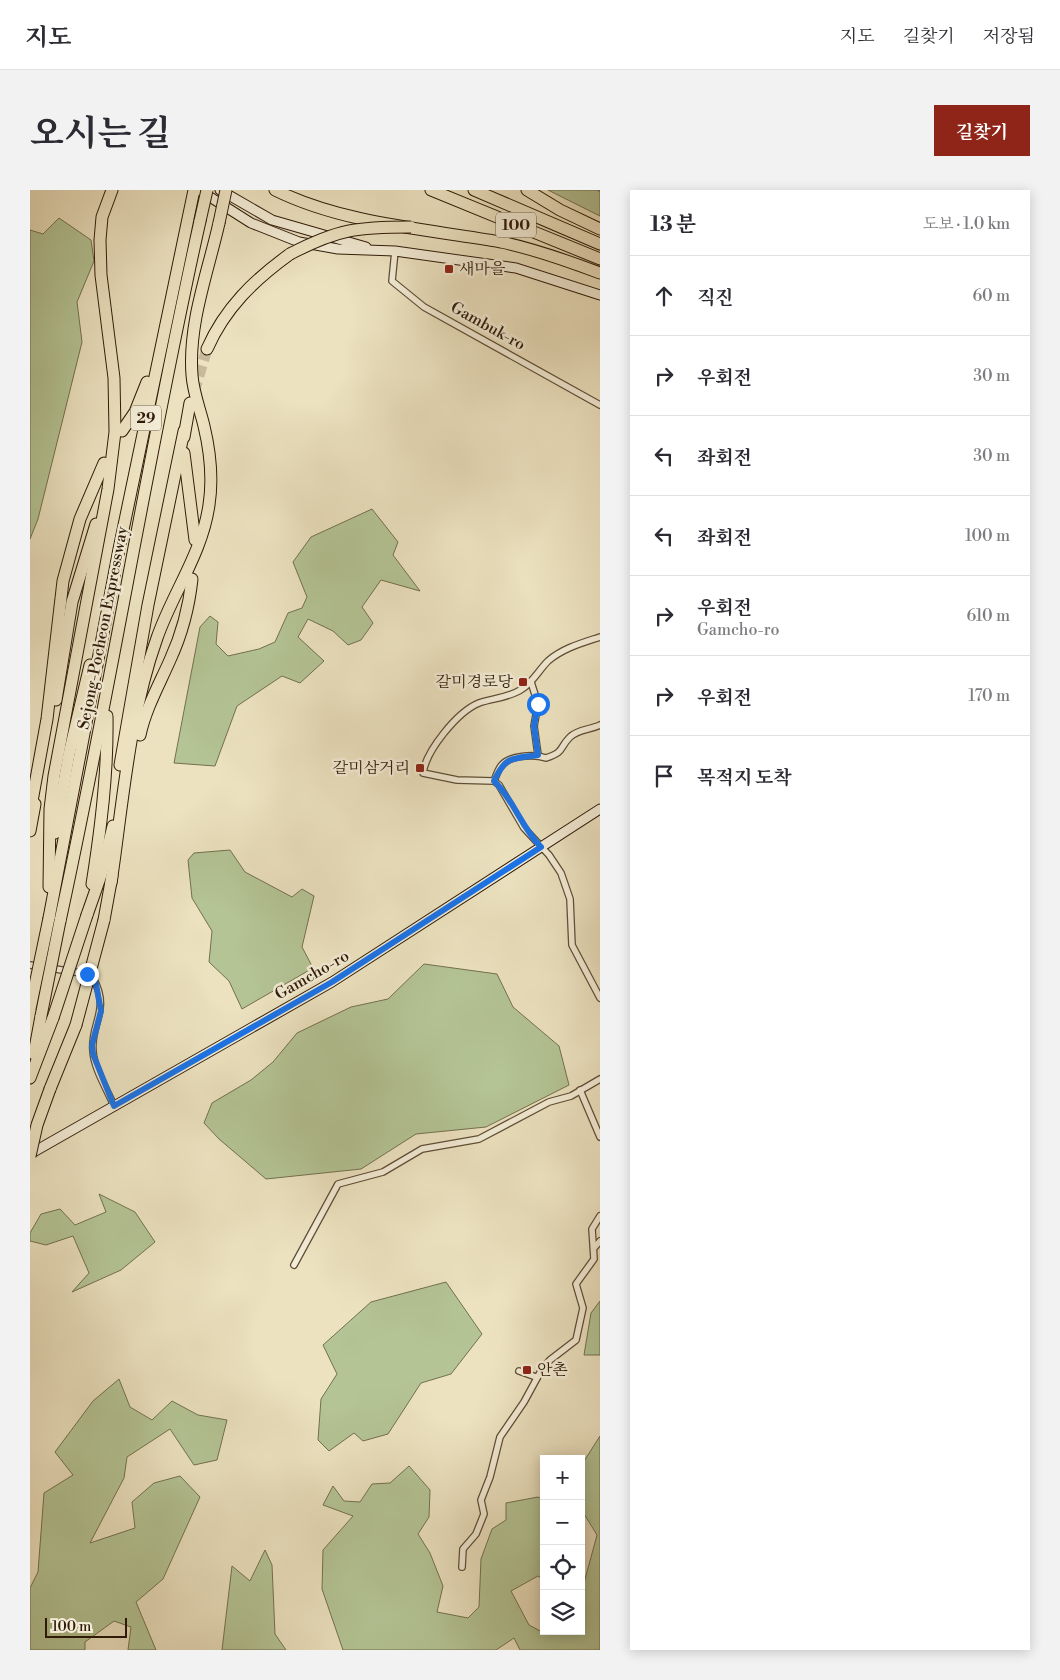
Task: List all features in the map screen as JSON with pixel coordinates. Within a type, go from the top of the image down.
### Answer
[{"type":"highway","points":[[54,919],[49,868],[50,809],[54,776],[108,489],[115,432],[114,378],[101,275],[100,240],[102,217],[112,190]]},
{"type":"highway","name":"Sejong-Pocheon Expressway","points":[[30,1073],[41,1016],[54,919],[119,549],[194,190]]},
{"type":"highway","name":"Sejong-Pocheon Expressway","points":[[30,1009],[54,919],[107,691],[181,307],[207,190]]},
{"type":"highway","points":[[111,883],[140,695],[160,630],[196,555],[209,506],[209,459],[205,429],[192,377],[192,348],[194,325],[226,190]]},
{"type":"highway","points":[[275,190],[324,209],[411,228],[504,243],[560,258],[600,273]]},
{"type":"highway","name":"100","points":[[432,190],[600,260]]},
{"type":"highway","name":"100","points":[[474,190],[600,244]]},
{"type":"highway","points":[[526,190],[560,210],[600,229]]},
{"type":"highway","points":[[207,349],[224,316],[240,295],[263,273],[290,254],[327,236],[346,230],[364,227],[411,228]]},
{"type":"highway","points":[[122,431],[144,392],[160,347]]},
{"type":"highway","points":[[30,1078],[53,1018],[101,875],[114,818],[123,743],[148,605],[190,403]]},
{"type":"highway","points":[[184,431],[184,462],[193,511],[195,540]]},
{"type":"highway","points":[[30,812],[47,719],[63,581],[80,519],[104,463]]},
{"type":"highway","points":[[30,831],[58,690],[72,602],[89,542],[108,489]]},
{"type":"highway","points":[[49,868],[69,754],[119,549]]},
{"type":"highway","points":[[30,1155],[37,1125],[76,1025],[104,920],[142,723],[180,636],[186,617],[192,578]]},
{"type":"highway","points":[[87,915],[107,769],[107,691]]},
{"type":"main road","points":[[200,190],[251,223],[299,242],[338,249],[395,251],[516,268],[600,295]]},
{"type":"main road","points":[[220,190],[272,220],[342,238],[374,249]]},
{"type":"main road","name":"Gamcho-ro","points":[[30,1155],[332,982],[600,808]]},
{"type":"street","name":"Gambuk-ro","points":[[395,251],[392,281],[424,307],[600,406]]},
{"type":"street","points":[[600,637],[559,653],[550,660],[531,682],[512,695],[482,702],[468,711],[443,735],[424,766],[423,773],[446,778],[494,781],[511,804],[524,828],[561,873],[570,900],[572,946],[600,998]]},
{"type":"street","points":[[531,682],[538,704],[534,726],[538,755]]},
{"type":"street","points":[[494,781],[501,766],[510,758],[538,755],[546,758],[556,755],[563,750],[569,738],[580,731],[600,726]]},
{"type":"street","points":[[30,965],[87,974],[93,978],[101,1011],[92,1045],[93,1054],[114,1106]]},
{"type":"street","points":[[294,1265],[338,1184],[383,1172],[422,1149],[479,1139],[549,1102],[571,1096],[600,1079]]},
{"type":"street","points":[[580,1090],[600,1136]]},
{"type":"street","points":[[462,1567],[463,1550],[476,1534],[484,1514],[481,1500],[490,1477],[500,1437],[524,1402],[536,1377],[550,1360],[576,1340],[583,1308],[576,1284],[594,1259],[592,1229],[600,1216]]},
{"type":"street","points":[[594,1248],[600,1241]]},
{"type":"street","points":[[519,1371],[536,1377]]},
{"type":"green space","points":[[548,190],[600,190],[600,216]]},
{"type":"green space","points":[[59,218],[91,240],[94,261],[77,302],[82,342],[38,519],[30,539],[30,230],[43,234]]},
{"type":"green space","points":[[372,509],[398,542],[393,555],[420,591],[381,580],[362,607],[373,623],[361,640],[348,645],[333,631],[308,619],[298,637],[324,661],[300,683],[282,676],[237,706],[215,766],[174,763],[200,627],[210,616],[218,622],[216,644],[228,656],[259,649],[275,642],[288,613],[302,608],[307,597],[293,562],[311,537]]},
{"type":"green space","points":[[230,850],[245,872],[292,897],[302,889],[314,896],[302,947],[313,968],[242,1009],[229,981],[209,962],[212,931],[192,898],[188,860],[194,853]]},
{"type":"green space","points":[[424,964],[497,974],[513,1007],[559,1046],[569,1085],[486,1127],[416,1134],[361,1169],[266,1179],[219,1139],[204,1123],[212,1103],[251,1080],[273,1062],[297,1033],[351,1007],[388,999]]},
{"type":"green space","points":[[99,1194],[135,1212],[155,1242],[121,1270],[72,1292],[89,1273],[73,1236],[46,1245],[30,1241],[30,1233],[41,1214],[60,1209],[75,1225],[106,1212]]},
{"type":"green space","points":[[446,1282],[482,1334],[451,1374],[421,1383],[388,1434],[363,1441],[354,1433],[329,1451],[318,1440],[321,1399],[337,1374],[323,1345],[371,1302]]},
{"type":"green space","points":[[600,1301],[600,1355],[584,1355],[591,1313]]},
{"type":"green space","points":[[119,1379],[130,1407],[152,1420],[172,1401],[198,1415],[227,1420],[217,1460],[194,1465],[170,1429],[127,1457],[124,1478],[90,1543],[135,1528],[132,1502],[154,1483],[180,1476],[200,1497],[163,1579],[136,1602],[156,1650],[128,1650],[131,1627],[114,1621],[85,1642],[85,1650],[30,1650],[30,1588],[38,1572],[44,1493],[73,1475],[55,1452],[93,1401]]},
{"type":"green space","points":[[600,1436],[600,1650],[520,1650],[514,1638],[496,1650],[343,1650],[322,1589],[323,1550],[353,1516],[323,1505],[333,1486],[344,1501],[360,1502],[372,1484],[390,1483],[409,1466],[430,1490],[429,1517],[418,1534],[430,1553],[443,1586],[437,1612],[468,1618],[479,1607],[481,1559],[492,1529],[506,1520],[506,1503],[538,1497],[540,1498],[540,1577],[538,1576],[511,1591],[529,1625],[540,1631],[540,1635],[585,1635],[585,1579],[597,1535],[585,1516],[585,1460]]},
{"type":"green space","points":[[265,1550],[272,1565],[275,1634],[286,1650],[222,1650],[232,1566],[250,1581]]},
{"type":"tunnel","points":[[194,392],[207,349]]},
{"type":"place","name":"새마을","points":[[449,269]]},
{"type":"place","name":"갈미경로당","points":[[523,682]]},
{"type":"place","name":"갈미삼거리","points":[[420,768]]},
{"type":"place","name":"안촌","points":[[527,1370]]},
{"type":"route","points":[[87,974],[93,978],[96,984],[101,1011],[92,1045],[93,1054],[114,1106],[332,982],[541,847],[524,828],[511,804],[494,781],[501,766],[510,758],[538,755],[534,726],[538,704]]}]
